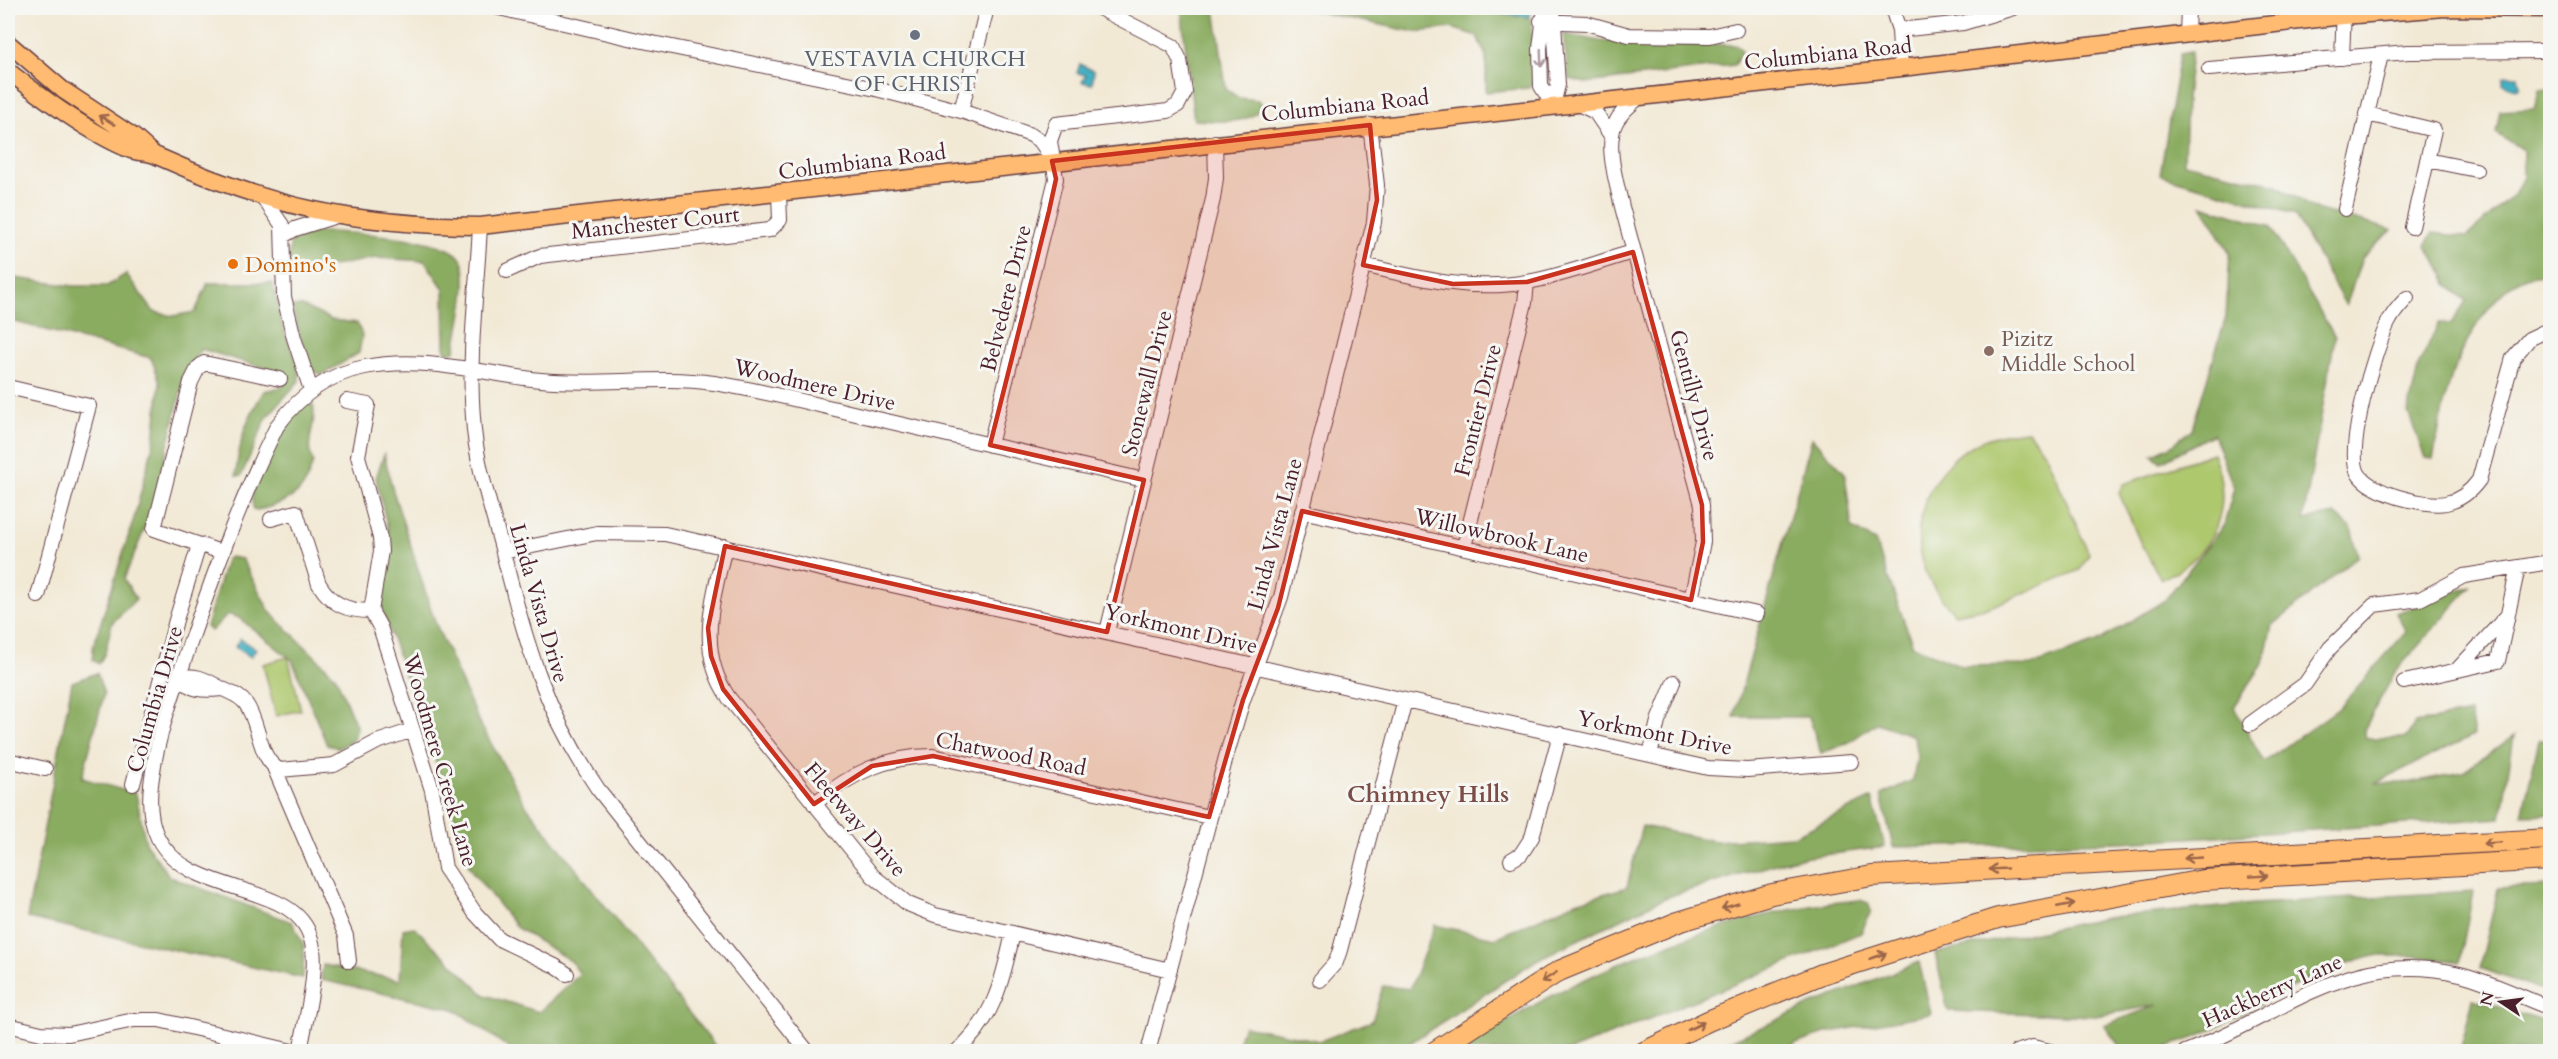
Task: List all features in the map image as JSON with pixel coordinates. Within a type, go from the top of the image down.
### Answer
[{"type":"highway","points":[[1434,1052],[1559,971],[1678,922],[1772,894],[1872,876],[2550,839]]},
{"type":"highway","points":[[1644,1052],[1708,1021],[1822,974],[1998,918],[2203,880],[2550,860]]},
{"type":"main road","name":"Columbiana Road","points":[[8,71],[105,136],[131,150],[154,154],[221,184],[264,199],[336,216],[414,225],[480,226],[779,194],[1215,142],[1901,68],[2187,34],[2343,12],[2445,8],[2550,9]]},
{"type":"main road","name":"Columbiana Road","points":[[8,44],[63,90],[134,137],[154,154]]},
{"type":"street","points":[[499,8],[638,40],[876,89],[961,111],[1031,135],[1041,142],[1053,161]]},
{"type":"street","points":[[961,111],[987,8]]},
{"type":"street","name":"Belvedere Drive","points":[[990,445],[1056,179],[1050,141],[1056,124],[1168,111],[1178,105],[1185,92],[1180,60],[1173,46],[1099,8]]},
{"type":"street","points":[[1553,105],[1558,85],[1547,17],[1554,8]]},
{"type":"street","points":[[1892,8],[1899,30],[1901,68]]},
{"type":"street","points":[[1899,30],[1963,23],[2013,8]]},
{"type":"street","points":[[2187,34],[2188,8]]},
{"type":"street","points":[[2342,58],[2343,12]]},
{"type":"street","points":[[1547,17],[1586,23],[1629,35],[1710,36],[1736,30]]},
{"type":"street","points":[[2209,69],[2446,51],[2550,51]]},
{"type":"street","points":[[2345,209],[2381,55]]},
{"type":"street","points":[[1612,137],[1622,113],[1640,96]]},
{"type":"street","name":"Gentilly Drive","points":[[1576,103],[1595,112],[1612,137],[1616,180],[1633,252],[1702,505],[1703,542],[1691,600]]},
{"type":"street","points":[[2367,114],[2434,130],[2412,227]]},
{"type":"street","name":"Linda Vista Lane","points":[[1148,1052],[1209,817],[1237,721],[1278,608],[1363,266],[1377,200],[1370,125]]},
{"type":"street","name":"Stonewall Drive","points":[[1107,632],[1213,199],[1216,178],[1215,142]]},
{"type":"street","points":[[2427,160],[2476,170]]},
{"type":"street","name":"Manchester Court","points":[[507,272],[540,256],[770,230],[780,220],[779,194]]},
{"type":"street","points":[[264,199],[282,225],[284,297],[294,338],[311,390]]},
{"type":"street","points":[[283,236],[295,229],[336,216]]},
{"type":"street","name":"Linda Vista Drive","points":[[480,226],[473,368],[475,435],[534,668],[552,712],[575,754],[614,811],[808,1052]]},
{"type":"street","points":[[1363,266],[1453,284],[1527,282],[1633,252]]},
{"type":"street","name":"Frontier Drive","points":[[1464,547],[1525,303],[1527,282]]},
{"type":"street","points":[[2407,298],[2396,308],[2376,351],[2355,442],[2355,464],[2362,479],[2378,490],[2428,503],[2456,500],[2473,488],[2479,480],[2513,358],[2529,339],[2550,329]]},
{"type":"street","points":[[221,552],[154,529],[194,374],[204,363],[280,379]]},
{"type":"street","name":"Woodmere Drive","points":[[311,390],[336,375],[376,365],[396,363],[473,368],[570,382],[672,380],[714,383],[1144,480]]},
{"type":"street","points":[[8,387],[89,406],[38,596]]},
{"type":"street","name":"Columbia Drive","points":[[298,1052],[313,962],[312,940],[303,922],[291,911],[272,900],[208,880],[186,869],[172,858],[157,836],[151,810],[153,770],[179,677],[221,552],[277,426],[311,390]]},
{"type":"street","points":[[271,519],[296,512],[319,584],[325,594],[349,610],[371,611],[380,538],[358,456],[368,405],[347,401]]},
{"type":"street","name":"Willowbrook Lane","points":[[1302,512],[1691,600]]},
{"type":"street","name":"Yorkmont Drive","points":[[503,552],[572,537],[618,532],[665,534],[1650,755],[1733,771],[1851,762]]},
{"type":"street","points":[[2550,537],[2550,552]]},
{"type":"street","points":[[134,784],[173,631],[199,545]]},
{"type":"street","name":"Fleetway Drive","points":[[725,546],[708,628],[714,669],[729,698],[873,876],[896,896],[928,912],[1170,970]]},
{"type":"street","points":[[2250,724],[2305,684],[2330,648],[2374,605],[2388,601],[2414,601],[2464,576],[2550,562]]},
{"type":"street","points":[[2404,682],[2498,661],[2518,567]]},
{"type":"street","points":[[1691,600],[1757,614]]},
{"type":"street","name":"Woodmere Creek Lane","points":[[371,611],[380,627],[432,790],[443,861],[455,884],[486,927],[499,939],[567,974]]},
{"type":"street","points":[[2457,670],[2508,615]]},
{"type":"street","points":[[179,677],[189,688],[204,691],[221,688],[233,693],[246,704],[345,936],[349,961]]},
{"type":"street","points":[[1650,755],[1658,721],[1674,682]]},
{"type":"street","points":[[1320,980],[1336,962],[1340,950],[1405,700]]},
{"type":"street","points":[[274,767],[285,771],[325,768],[376,742],[413,730]]},
{"type":"street","points":[[1511,860],[1521,854],[1532,837],[1560,734]]},
{"type":"street","name":"Chatwood Road","points":[[814,804],[837,785],[872,766],[904,758],[933,756],[1209,817]]},
{"type":"street","points":[[8,760],[45,769]]},
{"type":"street","points":[[956,1052],[975,1033],[997,999],[1013,933]]},
{"type":"street","name":"Hackberry Lane","points":[[2189,1051],[2313,990],[2355,974],[2377,970],[2418,968],[2461,974],[2550,1008]]},
{"type":"street","points":[[8,1025],[41,1033],[69,1034],[134,1020],[159,1020],[298,1052]]},
{"type":"street","points":[[2016,1052],[2034,1047],[2054,1052]]},
{"type":"highlighted area","points":[[1370,125],[1377,200],[1363,265],[1453,284],[1527,282],[1633,252],[1702,505],[1703,542],[1691,600],[1302,511],[1278,608],[1243,700],[1209,817],[933,756],[872,766],[814,804],[723,689],[711,656],[708,628],[725,546],[1107,632],[1144,480],[990,445],[1056,179],[1052,161]]},
{"type":"green space","points":[[1181,8],[1215,8],[1226,89],[1239,98],[1258,100],[1262,104],[1251,117],[1232,121],[1194,120]]},
{"type":"green space","points":[[1300,8],[1443,8],[1529,17],[1532,25],[1535,80],[1528,88],[1486,92],[1486,56],[1477,36],[1452,28],[1415,32]]},
{"type":"green space","points":[[1563,34],[1600,41],[1737,45],[1742,51],[1734,65],[1585,83],[1569,79]]},
{"type":"green space","points":[[2191,52],[2186,99],[2184,163],[2277,185],[2312,208],[2392,230],[2362,258],[2346,306],[2294,214],[2160,175],[2180,54]]},
{"type":"green space","points":[[2540,89],[2550,90],[2550,276],[2533,275],[2517,282],[2501,294],[2474,329],[2450,382],[2433,459],[2425,458],[2408,412],[2419,364],[2439,323],[2451,324],[2466,301],[2447,284],[2443,272],[2425,245],[2433,233],[2466,237],[2514,194],[2523,177],[2523,150],[2496,133],[2500,111],[2534,109]]},
{"type":"green space","points":[[2202,205],[2270,226],[2335,337],[2303,520],[2335,514],[2351,528],[2358,556],[2272,626],[2263,664],[2234,707],[2264,762],[2338,709],[2406,632],[2396,613],[2471,586],[2395,672],[2364,730],[2366,738],[2406,738],[2415,723],[2470,713],[2474,735],[2375,783],[2407,783],[2463,772],[2514,736],[2501,818],[2122,842],[1893,847],[1881,795],[1913,780],[1917,758],[1914,736],[1877,723],[1846,744],[1821,753],[1809,717],[1734,717],[1812,438],[1845,473],[1852,528],[1875,541],[1913,646],[1962,666],[2032,665],[2097,642],[2165,600],[2224,525],[2234,488],[2213,434],[2161,462],[2152,455],[2171,446],[2192,429],[2226,317],[2230,253]]},
{"type":"green space","points":[[314,232],[393,236],[436,245],[452,251],[461,259],[465,278],[455,351],[445,353],[444,289],[425,261],[376,258],[296,273],[288,261],[291,242]]},
{"type":"green space","points":[[126,274],[154,312],[173,316],[195,312],[208,283],[273,283],[281,322],[299,367],[299,381],[267,417],[241,476],[236,476],[241,442],[252,412],[264,391],[283,387],[285,374],[201,349],[185,375],[152,511],[124,579],[136,599],[112,623],[105,653],[99,664],[93,660],[93,647],[135,515],[154,441],[160,382],[151,358],[8,320],[8,277],[74,286],[107,286]]},
{"type":"green space","points":[[302,306],[332,320],[357,323],[362,335],[359,353],[322,375],[309,369],[292,307]]},
{"type":"green space","points":[[305,403],[313,405],[314,412],[309,447],[313,462],[308,477],[293,497],[266,508],[254,510],[252,497],[260,468],[277,439]]},
{"type":"green space","points":[[2028,431],[2047,457],[2089,554],[2080,570],[1990,607],[1955,614],[1932,584],[1920,555],[1921,518],[1926,500],[1935,482],[1959,454],[1988,438]]},
{"type":"green space","points":[[2213,453],[2222,493],[2215,528],[2207,544],[2195,557],[2180,569],[2161,579],[2141,544],[2119,493],[2124,484]]},
{"type":"green space","points":[[384,454],[393,491],[435,622],[478,720],[525,804],[719,1051],[513,1051],[454,1009],[321,980],[323,965],[400,980],[403,929],[414,927],[485,995],[539,1012],[580,974],[571,961],[517,928],[470,869],[451,806],[380,604],[386,578],[388,530],[376,478]]},
{"type":"green space","points":[[230,557],[242,559],[270,612],[336,677],[357,728],[354,739],[339,748],[327,745],[292,660],[239,618],[228,614],[211,631],[206,627],[226,560]]},
{"type":"green space","points":[[288,657],[301,710],[276,716],[263,664]]},
{"type":"green space","points":[[97,673],[104,694],[82,778],[136,794],[146,844],[170,877],[292,922],[304,946],[303,978],[27,918],[72,682]]},
{"type":"green space","points":[[2539,740],[2550,741],[2550,814],[2522,815]]},
{"type":"green space","points":[[1872,798],[1885,847],[1792,859],[1667,897],[1538,959],[1398,1051],[1235,1051],[1244,1026],[1320,1041],[1372,1021],[1383,986],[1410,989],[1435,925],[1495,938],[1576,902],[1627,887],[1642,826],[1715,841],[1794,836]]},
{"type":"green space","points":[[2550,886],[2550,994],[2480,968],[2498,888]]},
{"type":"green space","points":[[2473,891],[2460,962],[2414,956],[2370,956],[2325,970],[2199,1036],[2155,1051],[2123,1051],[2104,1025],[2158,1005],[2096,1016],[1948,1011],[1935,953],[2111,917],[2254,904]]},
{"type":"green space","points":[[1860,900],[1868,903],[1871,911],[1861,933],[1570,1051],[1462,1051],[1504,1023],[1550,997],[1600,972],[1652,951],[1705,932],[1758,917],[1810,906]]},
{"type":"green space","points":[[1919,962],[1931,1014],[1825,1033],[1778,1051],[1708,1051],[1815,1003]]},
{"type":"green space","points":[[2473,999],[2550,1022],[2550,1051],[2460,1051]]},
{"type":"water","points":[[1443,8],[1531,8],[1529,17]]},
{"type":"water","points":[[1080,64],[1094,71],[1092,84],[1082,82],[1086,75],[1077,73]]},
{"type":"water","points":[[2518,76],[2520,86],[2517,89],[2503,84],[2503,78]]},
{"type":"water","points":[[240,639],[256,649],[251,657],[235,647]]},
{"type":"place","name":"VESTAVIA CHURCH OF CHRIST","points":[[915,35]]},
{"type":"place","name":"Domino's","points":[[233,264]]},
{"type":"place","name":"Pizitz Middle School","points":[[1989,351]]},
{"type":"district","name":"Chimney Hills","points":[[1428,794]]}]
